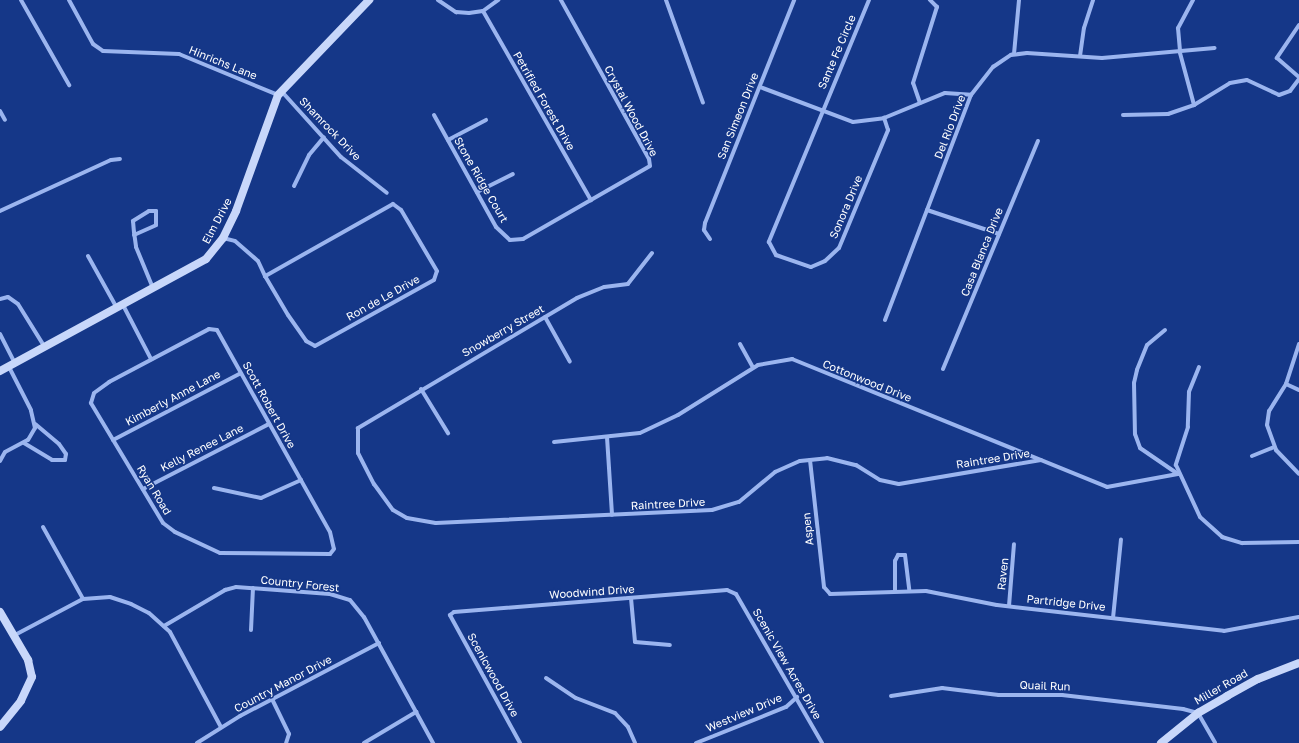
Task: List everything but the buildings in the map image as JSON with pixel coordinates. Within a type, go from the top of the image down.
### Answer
[{"type":"street","points":[[21,0],[69,85]]},
{"type":"street","name":"Hinrichs Lane","points":[[69,0],[93,44],[103,51],[179,54],[278,95]]},
{"type":"street","name":"Elm Drive","points":[[0,370],[201,263],[222,238],[249,179],[278,95],[369,0]]},
{"type":"street","points":[[438,0],[456,12],[482,11],[498,0]]},
{"type":"street","name":"Crystal Wood Drive","points":[[523,239],[650,166],[649,159],[561,0]]},
{"type":"street","points":[[666,0],[703,104]]},
{"type":"street","name":"San Simeon Drive","points":[[710,239],[704,230],[705,223],[794,0]]},
{"type":"street","name":"Sante Fe Circle","points":[[822,111],[869,0]]},
{"type":"street","points":[[920,103],[913,83],[937,7],[930,0]]},
{"type":"street","points":[[1018,0],[1014,54],[1102,58],[1180,53],[1215,48]]},
{"type":"street","points":[[1080,56],[1084,28],[1093,0]]},
{"type":"street","points":[[1193,0],[1178,28],[1180,53],[1194,105]]},
{"type":"street","name":"Petrified Forest Drive","points":[[482,11],[591,200]]},
{"type":"street","points":[[1123,115],[1168,114],[1194,105],[1230,83],[1247,80],[1279,95],[1290,91],[1299,78],[1277,58],[1299,25]]},
{"type":"street","name":"Del Rio Drive","points":[[885,320],[971,95],[993,67],[1014,54]]},
{"type":"street","points":[[760,87],[853,122],[884,118],[945,93],[971,95]]},
{"type":"street","name":"Shamrock Drive","points":[[278,95],[284,94],[341,157],[387,193]]},
{"type":"street","points":[[0,111],[5,120]]},
{"type":"street","name":"Sonora Drive","points":[[822,111],[769,242],[776,255],[811,267],[825,261],[839,248],[888,130],[884,118]]},
{"type":"street","name":"Stone Ridge Court","points":[[434,115],[477,192],[504,236],[510,240],[523,239]]},
{"type":"street","points":[[448,140],[486,120]]},
{"type":"street","points":[[294,186],[309,155],[324,137]]},
{"type":"street","name":"Casa Blanca Drive","points":[[944,369],[1038,141]]},
{"type":"street","points":[[0,211],[111,160],[120,159]]},
{"type":"street","points":[[477,192],[513,174]]},
{"type":"street","name":"Ron de Le Drive","points":[[222,238],[235,241],[258,261],[266,276],[306,341],[315,346],[434,280],[437,271],[401,210],[393,204],[266,276]]},
{"type":"street","points":[[927,210],[999,234]]},
{"type":"street","points":[[134,235],[156,225],[156,212],[148,211],[133,221],[134,235],[141,262],[154,288]]},
{"type":"street","name":"Snowberry Street","points":[[358,428],[421,389],[545,317],[604,287],[628,284],[652,252]]},
{"type":"street","points":[[88,256],[120,306],[151,359]]},
{"type":"street","points":[[0,299],[8,297],[18,304],[44,346]]},
{"type":"street","points":[[545,317],[570,362]]},
{"type":"street","name":"Scott Robert Drive","points":[[151,359],[209,329],[218,330],[330,532],[334,549],[330,554]]},
{"type":"street","points":[[1165,330],[1147,345],[1137,370],[1134,383],[1135,434],[1140,448],[1178,474]]},
{"type":"street","points":[[0,334],[27,400],[35,428],[24,443],[5,452],[0,461]]},
{"type":"street","points":[[740,344],[753,367]]},
{"type":"street","points":[[1299,344],[1286,384],[1269,411],[1267,426],[1274,447],[1282,459],[1299,474]]},
{"type":"street","name":"Ryan Road","points":[[151,359],[94,393],[91,403],[164,523],[175,532],[220,553],[330,554]]},
{"type":"street","name":"Cottonwood Drive","points":[[554,442],[640,433],[655,427],[753,367],[792,359],[1107,486],[1178,474]]},
{"type":"street","points":[[1199,367],[1189,392],[1188,427],[1177,453],[1178,474],[1200,517],[1222,536],[1242,543],[1299,542]]},
{"type":"street","name":"Kimberly Anne Lane","points":[[113,440],[241,373]]},
{"type":"street","points":[[1286,384],[1299,390]]},
{"type":"street","points":[[421,389],[448,433]]},
{"type":"street","points":[[24,443],[52,460],[66,460],[66,454],[59,444],[34,424]]},
{"type":"street","name":"Kelly Renee Lane","points":[[143,489],[270,424]]},
{"type":"street","name":"Raintree Drive","points":[[358,428],[355,441],[358,453],[374,484],[393,510],[407,518],[436,523],[612,516],[712,510],[739,502],[775,472],[810,460],[827,458],[856,465],[880,480],[899,484],[1041,460]]},
{"type":"street","points":[[607,437],[612,516]]},
{"type":"street","points":[[1252,456],[1274,447]]},
{"type":"street","name":"Aspen","points":[[810,460],[824,587],[830,594]]},
{"type":"street","points":[[214,488],[261,498],[301,480]]},
{"type":"street","points":[[43,527],[83,599]]},
{"type":"street","points":[[1112,618],[1121,539]]},
{"type":"street","name":"Raven","points":[[1009,606],[1014,544]]},
{"type":"street","points":[[895,590],[895,561],[898,555],[905,555],[909,590]]},
{"type":"street","points":[[251,630],[253,588]]},
{"type":"street","name":"Country Forest","points":[[164,626],[225,590],[253,588],[330,594],[350,600],[364,616],[433,743]]},
{"type":"street","name":"Woodwind Drive","points":[[450,616],[454,612],[727,590],[736,594]]},
{"type":"street","name":"Partridge Drive","points":[[830,594],[909,590],[1009,606],[1224,632],[1299,617]]},
{"type":"street","name":"Scenic View Acres Drive","points":[[736,594],[797,697],[822,743]]},
{"type":"street","points":[[13,636],[83,599],[110,597],[131,604],[149,613],[164,626],[221,727]]},
{"type":"street","points":[[631,598],[636,642],[670,646]]},
{"type":"street","points":[[0,612],[28,660],[32,677],[21,701],[0,727]]},
{"type":"street","name":"Scenicwood Drive","points":[[450,616],[520,743]]},
{"type":"street","name":"Country Manor Drive","points":[[197,743],[221,727],[379,643]]},
{"type":"street","name":"Miller Road","points":[[1161,743],[1198,713],[1258,679],[1299,663]]},
{"type":"street","points":[[546,678],[576,698],[615,713],[628,727],[635,743]]},
{"type":"street","name":"Quail Run","points":[[891,696],[925,689],[950,688],[999,695],[1062,695],[1198,713]]},
{"type":"street","name":"Westview Drive","points":[[696,743],[786,707],[797,697]]},
{"type":"street","points":[[272,699],[289,734],[286,743]]},
{"type":"street","points":[[364,743],[416,712]]},
{"type":"street","points":[[1198,713],[1215,743]]}]
